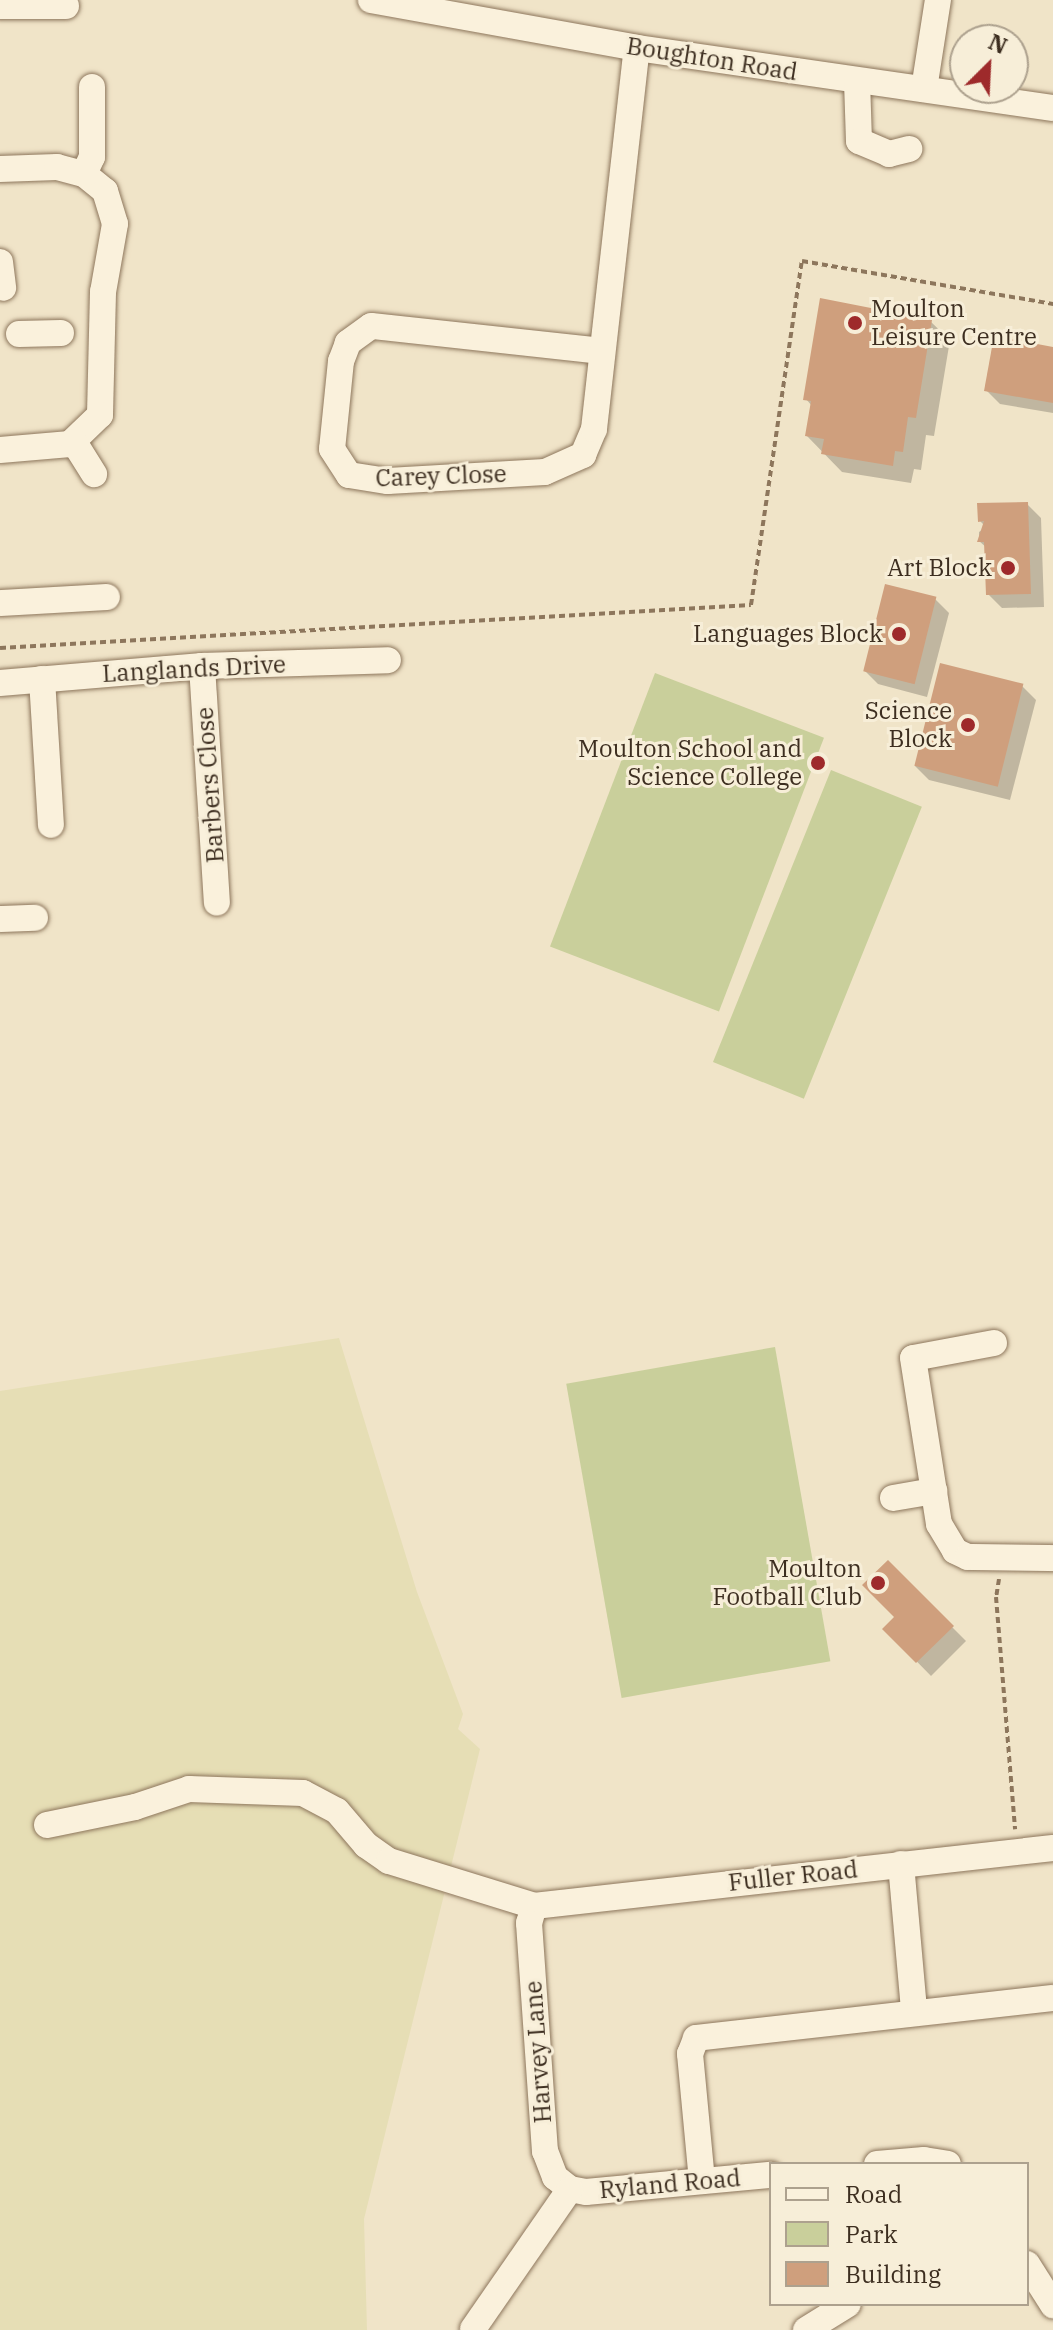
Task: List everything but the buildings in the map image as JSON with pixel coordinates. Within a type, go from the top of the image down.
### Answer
[{"type":"street","name":"Boughton Road","points":[[371,0],[495,11],[637,48],[1053,108]]},
{"type":"street","points":[[924,89],[938,0]]},
{"type":"street","points":[[0,6],[66,6]]},
{"type":"street","name":"Carey Close","points":[[602,351],[371,326],[348,343],[341,361],[332,449],[349,475],[365,480],[562,469],[589,445],[602,351],[637,48]]},
{"type":"street","points":[[857,81],[859,141],[889,154],[909,149]]},
{"type":"street","points":[[84,174],[92,157],[92,87]]},
{"type":"street","points":[[0,169],[57,167],[84,174],[105,191],[114,213],[81,333],[101,410],[93,426],[74,442],[0,450]]},
{"type":"street","points":[[0,262],[3,288]]},
{"type":"street","points":[[19,334],[81,333]]},
{"type":"street","points":[[74,442],[94,474]]},
{"type":"street","points":[[0,603],[107,597]]},
{"type":"street","name":"Langlands Drive","points":[[0,683],[202,666],[388,660]]},
{"type":"street","name":"Barbers Close","points":[[202,666],[217,903]]},
{"type":"street","points":[[42,679],[51,825]]},
{"type":"street","points":[[0,919],[35,918]]},
{"type":"street","points":[[994,1343],[913,1358],[939,1524],[955,1551],[968,1557],[1053,1558]]},
{"type":"street","points":[[893,1498],[934,1491]]},
{"type":"street","points":[[47,1825],[135,1807],[189,1789],[290,1791],[337,1811],[366,1845],[389,1861],[534,1906]]},
{"type":"street","name":"Fuller Road","points":[[534,1906],[1053,1848]]},
{"type":"street","points":[[901,1864],[914,2010]]},
{"type":"street","name":"Harvey Lane","points":[[534,1906],[529,1923],[545,2151],[555,2177],[570,2189]]},
{"type":"street","points":[[702,2181],[690,2054],[696,2038],[914,2010],[1053,1998]]},
{"type":"street","points":[[900,2162],[936,2162]]},
{"type":"street","name":"Ryland Road","points":[[570,2189],[769,2175]]},
{"type":"street","points":[[473,2329],[570,2189]]},
{"type":"street","points":[[1029,2267],[1051,2297]]},
{"type":"street","points":[[806,2330],[845,2306]]},
{"type":"path","points":[[0,648],[751,605],[802,261],[1053,304]]},
{"type":"path","points":[[1003,1559],[996,1597],[1017,1852]]},
{"type":"shaded area","points":[[339,1338],[417,1592],[463,1714],[458,1729],[480,1749],[364,2219],[367,2330],[0,2330],[0,1391]]},
{"type":"green space","points":[[655,673],[824,738],[719,1011],[550,947]]},
{"type":"green space","points":[[831,770],[922,807],[804,1099],[713,1062]]},
{"type":"green space","points":[[775,1347],[830,1661],[622,1698],[566,1384]]},
{"type":"place","name":"Moulton Leisure Centre","points":[[855,323]]},
{"type":"place","name":"Art Block","points":[[1008,568]]},
{"type":"place","name":"Languages Block","points":[[899,634]]},
{"type":"place","name":"Science Block","points":[[968,725]]},
{"type":"place","name":"Moulton School and Science College","points":[[818,763]]},
{"type":"place","name":"Moulton Football Club","points":[[878,1583]]}]
